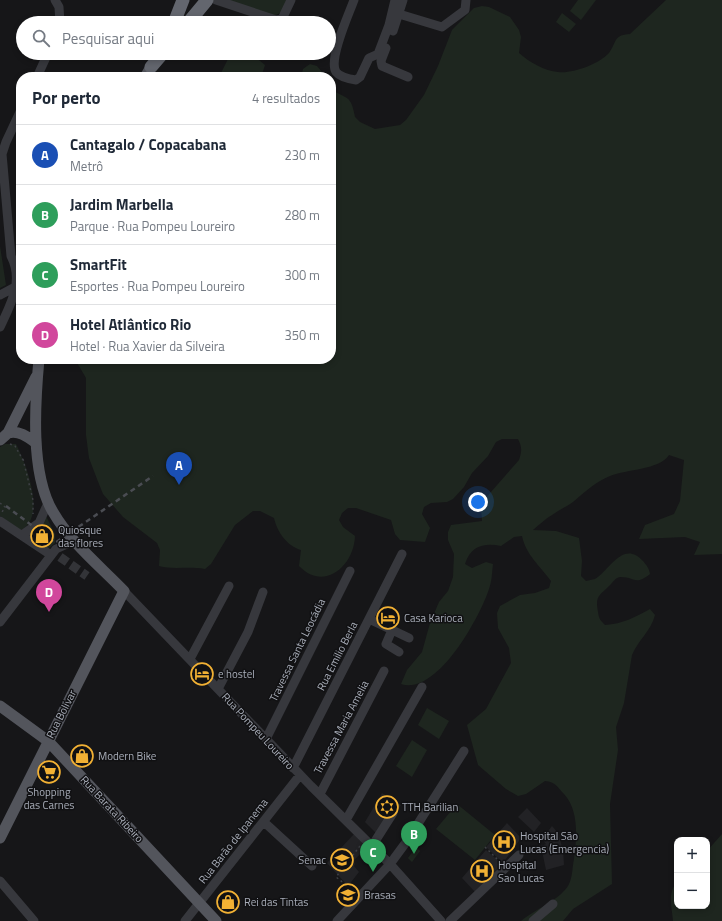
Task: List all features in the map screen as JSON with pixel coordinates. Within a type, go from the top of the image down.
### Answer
[{"type":"highway","points":[[176,16],[182,0]]},
{"type":"highway","points":[[186,16],[196,0]]},
{"type":"highway","points":[[194,16],[207,0]]},
{"type":"main road","points":[[4,439],[37,375],[38,364]]},
{"type":"main road","name":"Rua Pompeu Loureiro","points":[[37,375],[36,443],[39,470],[48,503],[59,522],[74,540],[124,591]]},
{"type":"main road","points":[[4,439],[14,431],[28,437],[36,443]]},
{"type":"main road","name":"Rua Bolívar","points":[[0,838],[124,591]]},
{"type":"main road","name":"Rua Barata Ribeiro","points":[[0,706],[48,741],[216,921]]},
{"type":"street","points":[[56,0],[59,7],[60,16]]},
{"type":"street","points":[[216,0],[264,16]]},
{"type":"street","points":[[284,16],[291,0]]},
{"type":"street","points":[[336,49],[354,0]]},
{"type":"street","points":[[334,60],[335,70],[339,75],[356,80],[360,77],[368,58],[378,54],[389,25],[395,0]]},
{"type":"street","points":[[403,0],[381,64],[408,77]]},
{"type":"street","points":[[399,14],[442,27],[465,10],[466,0]]},
{"type":"street","points":[[39,72],[45,60]]},
{"type":"street","points":[[16,121],[1,152],[11,256],[16,264]]},
{"type":"street","points":[[0,295],[16,286]]},
{"type":"street","points":[[0,326],[14,297],[16,286]]},
{"type":"street","points":[[22,535],[39,523],[48,503]]},
{"type":"street","points":[[0,521],[55,554]]},
{"type":"street","points":[[0,622],[55,554],[74,540]]},
{"type":"street","name":"Rua Emilio Berla","points":[[296,772],[369,619],[402,554]]},
{"type":"street","name":"Travessa Santa Leocádia","points":[[266,740],[350,571]]},
{"type":"street","points":[[188,658],[229,586]]},
{"type":"street","name":"Rua Pompeu Loureiro","points":[[124,591],[296,772],[390,864],[441,921]]},
{"type":"street","points":[[218,689],[248,632],[263,592]]},
{"type":"street","points":[[188,658],[208,615]]},
{"type":"street","points":[[369,619],[409,638]]},
{"type":"street","points":[[392,630],[386,644],[399,652]]},
{"type":"street","name":"Travessa Maria Amelia","points":[[320,794],[384,671]]},
{"type":"street","points":[[346,820],[422,687]]},
{"type":"street","points":[[337,921],[390,864],[407,841],[464,751]]},
{"type":"street","name":"Rua Barão de Ipanema","points":[[185,921],[264,822],[296,772]]},
{"type":"street","points":[[368,843],[393,813]]},
{"type":"street","points":[[264,822],[312,866]]},
{"type":"street","points":[[450,921],[520,855]]},
{"type":"street","points":[[0,881],[34,921]]},
{"type":"street","points":[[533,921],[553,904]]},
{"type":"path","points":[[4,439],[15,446],[23,459],[29,481]]},
{"type":"path","points":[[23,459],[33,500],[33,516]]},
{"type":"path","points":[[0,503],[5,508],[0,514]]},
{"type":"path","points":[[353,892],[336,876],[368,843]]},
{"type":"path","points":[[485,847],[506,868]]},
{"type":"shaded area","points":[[227,0],[287,0],[282,12],[274,16]]},
{"type":"shaded area","points":[[578,0],[596,0],[581,20],[570,11]]},
{"type":"shaded area","points":[[666,0],[722,0],[722,554],[694,555],[700,542],[685,537],[639,539],[645,525],[674,514],[680,501],[684,460],[669,455],[658,464],[610,476],[600,481],[573,502],[547,518],[533,530],[556,531],[579,538],[582,561],[581,576],[586,581],[595,579],[623,555],[629,553],[636,555],[646,564],[650,574],[641,580],[626,577],[619,577],[616,579],[600,594],[597,603],[599,616],[605,625],[623,622],[650,609],[655,615],[651,626],[632,655],[624,703],[616,727],[618,750],[610,804],[612,884],[573,909],[563,921],[521,921],[558,897],[568,886],[571,879],[576,833],[575,816],[569,801],[554,784],[545,781],[526,794],[518,796],[506,789],[478,765],[467,725],[486,709],[511,663],[509,648],[498,628],[497,613],[500,606],[520,595],[535,593],[549,588],[551,581],[530,555],[522,536],[514,537],[501,546],[484,545],[475,549],[471,553],[465,564],[472,568],[486,562],[493,564],[490,586],[477,617],[467,635],[442,667],[429,678],[415,685],[401,684],[407,670],[422,652],[430,623],[439,602],[448,591],[453,577],[454,554],[448,540],[448,532],[451,525],[482,521],[481,507],[484,500],[519,460],[521,449],[518,439],[502,439],[496,442],[488,456],[472,473],[464,487],[453,499],[447,502],[431,503],[424,507],[422,514],[430,528],[425,542],[400,540],[395,534],[391,520],[356,508],[348,508],[342,513],[339,520],[343,527],[355,536],[349,557],[343,566],[336,572],[327,576],[318,576],[309,573],[299,566],[301,550],[291,545],[283,538],[274,518],[260,511],[253,511],[235,525],[211,564],[205,569],[164,567],[159,566],[160,550],[157,543],[123,517],[103,494],[89,458],[86,435],[86,378],[78,364],[336,364],[336,92],[348,98],[352,104],[355,117],[360,122],[375,129],[400,125],[406,120],[424,95],[438,66],[452,30],[474,8],[482,6],[489,7],[510,17],[519,30],[521,37],[519,53],[532,63],[553,71],[564,72],[578,70],[599,61],[609,53],[618,38],[630,34]]},
{"type":"shaded area","points":[[562,13],[576,24],[569,32],[556,22]]},
{"type":"shaded area","points":[[228,60],[259,60],[265,65],[263,72],[222,72]]},
{"type":"shaded area","points":[[310,64],[317,66],[322,72],[302,72],[303,69]]},
{"type":"shaded area","points":[[0,246],[6,285],[0,288]]},
{"type":"shaded area","points":[[5,444],[16,444],[25,464],[32,490],[33,514],[29,523],[21,530],[0,516],[0,447]]},
{"type":"shaded area","points":[[46,516],[55,534],[55,543],[48,549],[31,536],[42,525]]},
{"type":"shaded area","points":[[427,708],[449,721],[439,739],[418,725]]},
{"type":"shaded area","points":[[412,740],[427,750],[412,777],[396,766]]},
{"type":"shaded area","name":"TTH Barilian","points":[[382,793],[401,805],[380,837],[365,822]]},
{"type":"shaded area","points":[[457,804],[495,835],[475,860],[436,829]]},
{"type":"shaded area","points":[[527,808],[541,823],[534,832],[518,817]]},
{"type":"shaded area","name":"Hospital São Lucas (Emergencia)","points":[[507,823],[521,838],[503,863],[486,847]]},
{"type":"shaded area","points":[[552,826],[558,833],[563,850],[564,865],[546,870],[541,846],[546,844],[542,839]]},
{"type":"shaded area","name":"Senac","points":[[354,834],[367,848],[353,861],[355,864],[354,866],[359,872],[348,886],[327,863]]},
{"type":"shaded area","points":[[722,834],[722,921],[673,921],[671,896],[674,886],[674,909],[710,909],[710,848]]},
{"type":"shaded area","points":[[416,847],[420,851],[412,862],[408,858]]},
{"type":"shaded area","name":"Hospital Sao Lucas","points":[[486,850],[502,864],[475,892],[462,878]]},
{"type":"shaded area","name":"Brasas","points":[[348,888],[354,894],[348,903],[341,896]]},
{"type":"tunnel","points":[[60,557],[87,576]]},
{"type":"railway","points":[[6,506],[55,543],[153,476]]},
{"type":"place","name":"Cantagalo / Copacabana","points":[[179,485]]},
{"type":"place","name":"Quiosque das flores","points":[[42,536]]},
{"type":"place","name":"Hotel Atlântico Rio","points":[[49,612]]},
{"type":"place","name":"Casa Karioca","points":[[388,618]]},
{"type":"place","name":"e hostel","points":[[202,674]]},
{"type":"place","name":"Modern Bike","points":[[82,756]]},
{"type":"place","name":"Shopping das Carnes","points":[[49,772]]},
{"type":"place","name":"TTH Barilian","points":[[387,807]]},
{"type":"place","name":"Hospital São Lucas (Emergencia)","points":[[504,842]]},
{"type":"place","name":"Jardim Marbella","points":[[414,854]]},
{"type":"place","name":"Senac","points":[[342,860]]},
{"type":"place","name":"Hospital Sao Lucas","points":[[482,871]]},
{"type":"place","name":"SmartFit","points":[[373,872]]},
{"type":"place","name":"Brasas","points":[[348,895]]},
{"type":"place","name":"Rei das Tintas","points":[[228,902]]}]
